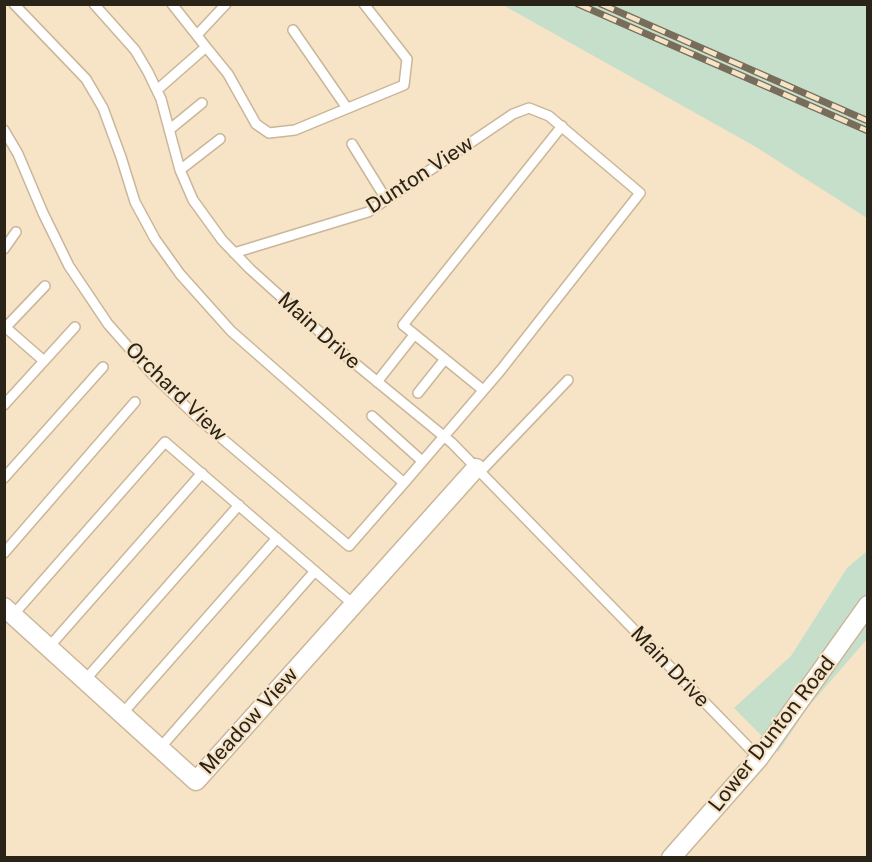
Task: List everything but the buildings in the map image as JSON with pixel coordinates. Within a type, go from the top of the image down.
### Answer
[{"type":"street","name":"Meadow View","points":[[9,611],[196,782],[353,604],[478,470]]},
{"type":"street","name":"Lower Dunton Road","points":[[671,858],[759,759],[867,605]]},
{"type":"lane","points":[[15,4],[86,79],[103,108],[135,202],[154,239],[180,274],[231,331],[404,483]]},
{"type":"lane","name":"Main Drive","points":[[94,4],[135,50],[162,99],[180,170],[193,200],[222,240],[250,269],[377,382],[443,435],[759,759]]},
{"type":"lane","points":[[172,4],[228,74],[256,124],[269,133],[295,130],[404,85],[407,59],[364,4]]},
{"type":"lane","points":[[197,35],[226,4]]},
{"type":"lane","points":[[293,30],[347,108]]},
{"type":"lane","points":[[157,90],[206,47]]},
{"type":"lane","points":[[169,130],[202,103]]},
{"type":"lane","name":"Dunton View","points":[[234,253],[368,212],[513,114],[529,108],[549,116],[640,193],[483,390],[443,435]]},
{"type":"lane","points":[[483,390],[403,325],[562,126]]},
{"type":"lane","name":"Orchard View","points":[[4,130],[18,154],[69,266],[108,324],[152,374],[200,419],[349,546],[443,435]]},
{"type":"lane","points":[[180,170],[220,139]]},
{"type":"lane","points":[[352,144],[386,199]]},
{"type":"lane","points":[[4,249],[16,232]]},
{"type":"lane","points":[[44,361],[5,326],[45,286]]},
{"type":"lane","points":[[4,405],[8,394],[44,361],[75,327]]},
{"type":"lane","points":[[377,382],[414,334]]},
{"type":"lane","points":[[418,393],[445,359]]},
{"type":"lane","points":[[4,478],[103,367]]},
{"type":"lane","points":[[478,470],[568,380]]},
{"type":"lane","points":[[4,553],[135,402]]},
{"type":"lane","points":[[372,416],[422,461]]},
{"type":"lane","points":[[9,611],[165,442],[353,604]]},
{"type":"lane","points":[[49,647],[202,473]]},
{"type":"lane","points":[[85,680],[239,505]]},
{"type":"lane","points":[[122,714],[277,538]]},
{"type":"lane","points":[[160,748],[315,571]]},
{"type":"green space","points":[[503,5],[867,5],[867,218],[756,147]]},
{"type":"green space","points":[[867,551],[867,639],[808,707],[778,752],[734,708],[791,656],[847,568]]},
{"type":"railway","points":[[578,4],[868,131]]},
{"type":"railway","points":[[601,4],[868,121]]}]
